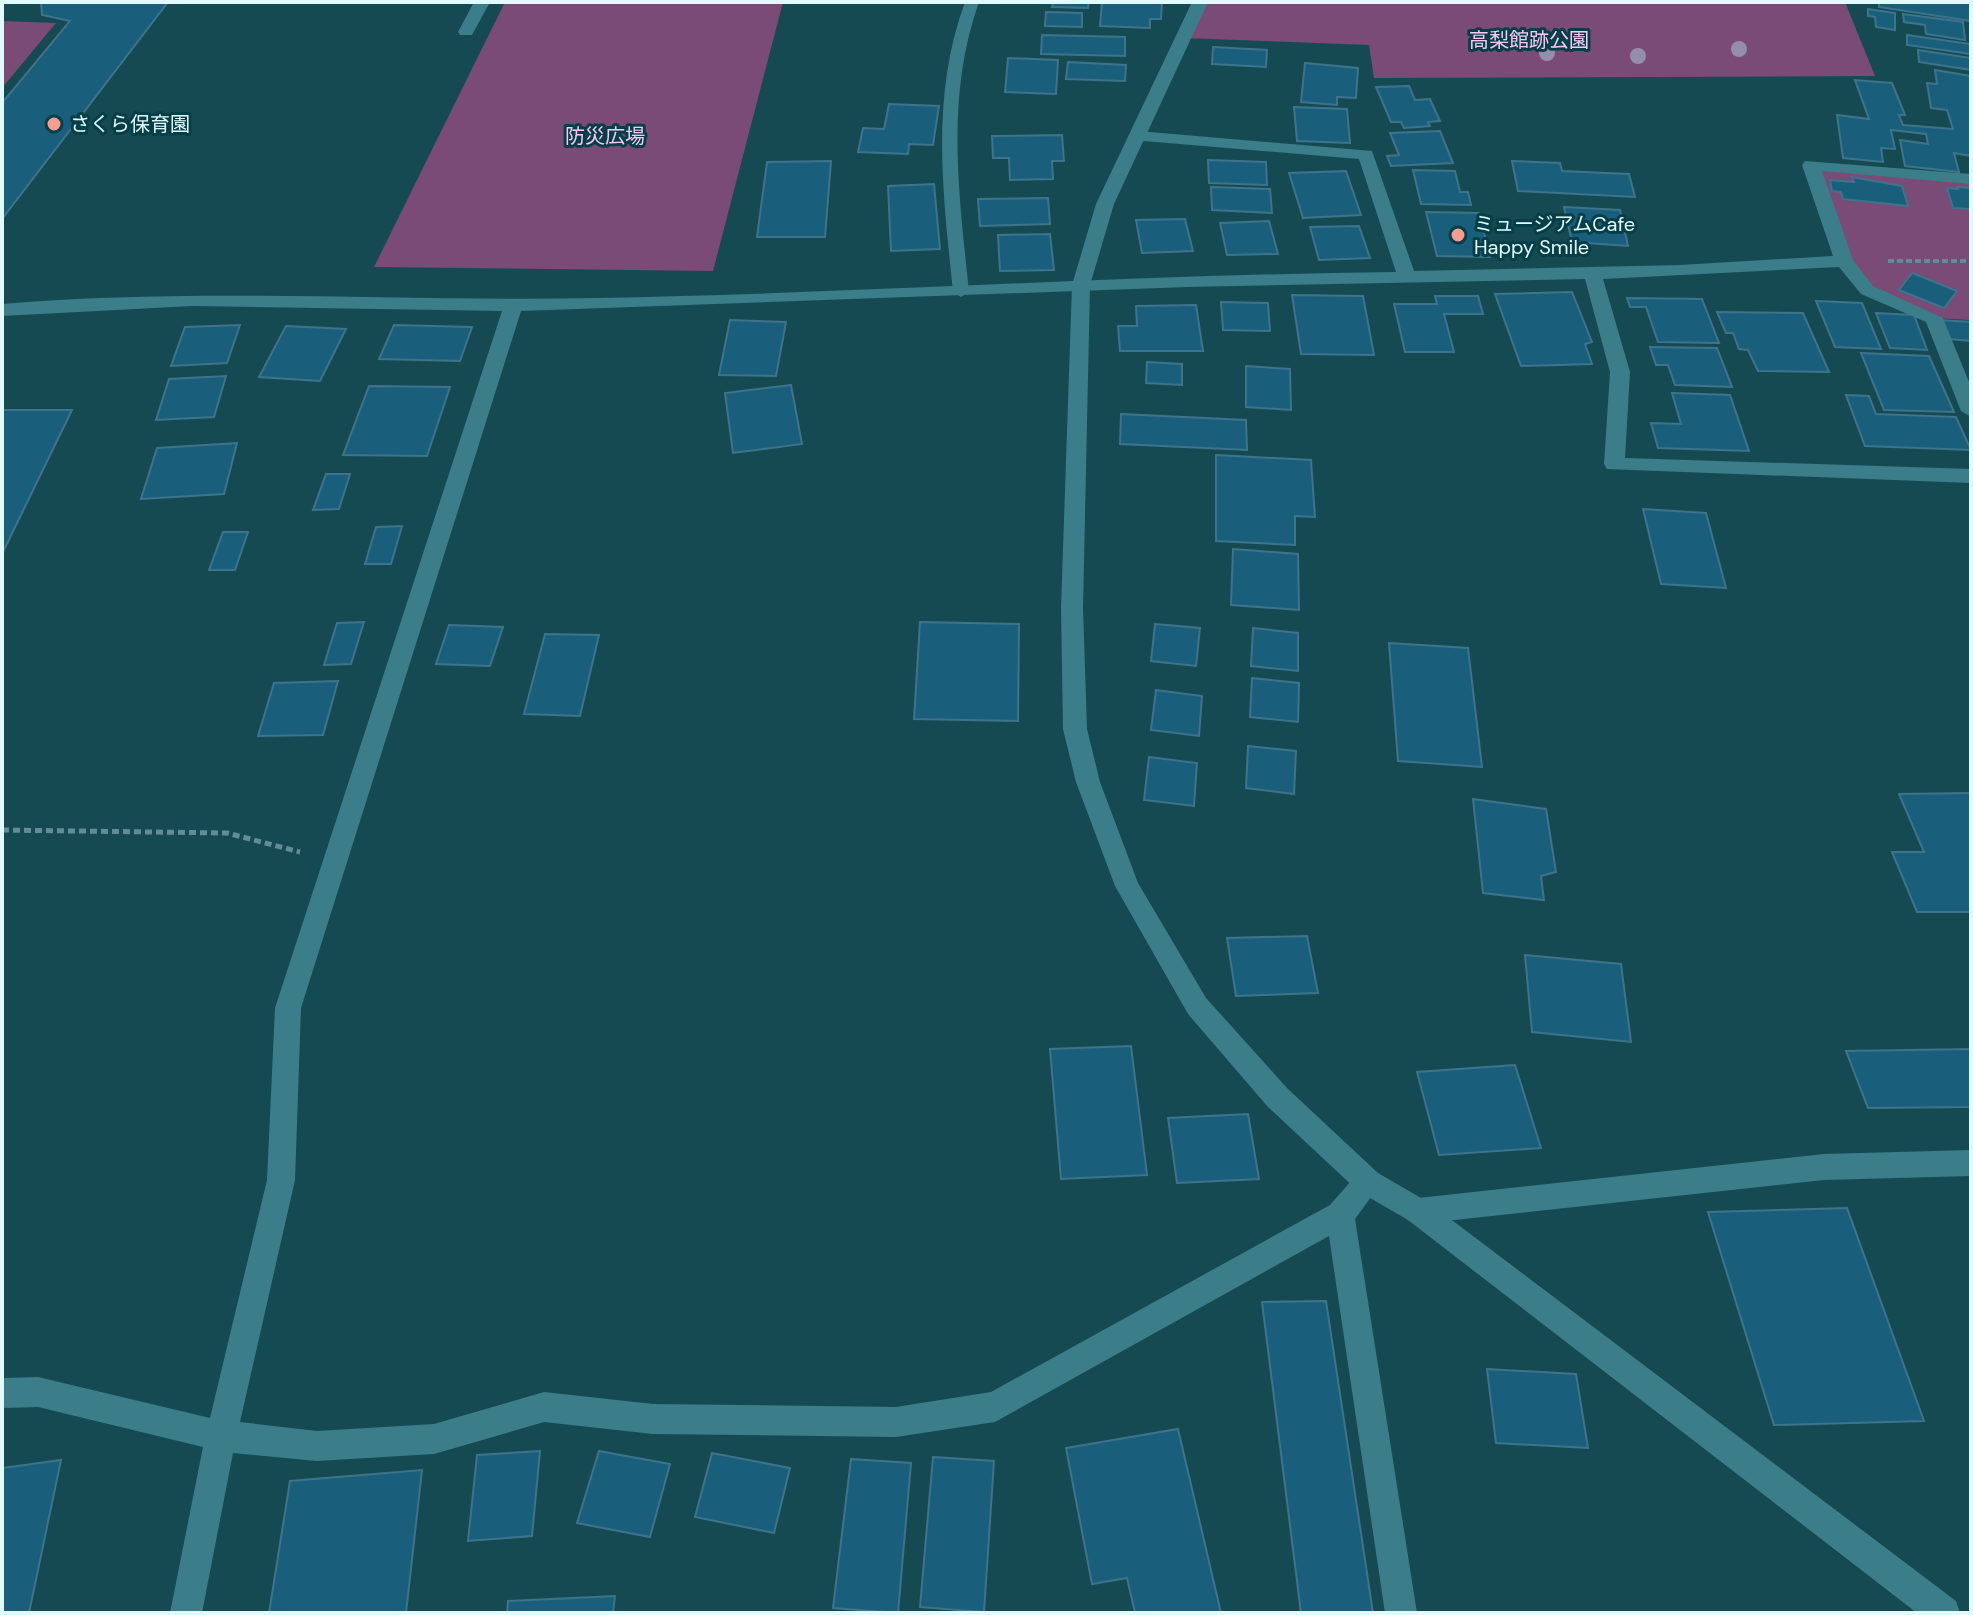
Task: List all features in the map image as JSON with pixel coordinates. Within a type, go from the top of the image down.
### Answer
[{"type":"street","points":[[466,32],[482,2]]},
{"type":"street","points":[[1200,2],[1105,204],[1081,285],[1072,608],[1075,729],[1088,782],[1127,886],[1197,1006],[1278,1098],[1368,1182],[1418,1211],[1944,1613]]},
{"type":"street","points":[[1138,136],[1366,155],[1406,275]]},
{"type":"street","points":[[1971,179],[1811,165],[1844,261],[1867,290],[1934,318],[1971,411]]},
{"type":"street","points":[[2,310],[50,305],[197,302],[513,305],[1406,275],[1593,275],[1844,261]]},
{"type":"street","points":[[1593,275],[1620,372],[1614,464],[1971,476]]},
{"type":"street","points":[[186,1613],[221,1436],[281,1180],[288,1008],[513,305]]},
{"type":"street","points":[[1418,1211],[1824,1167],[1971,1163]]},
{"type":"street","points":[[2,1393],[38,1392],[221,1436],[317,1446],[434,1439],[544,1407],[653,1419],[896,1422],[995,1407],[1340,1215],[1368,1182]]},
{"type":"street","points":[[1340,1215],[1401,1613]]},
{"type":"lane","points":[[961,292],[949,157],[954,50],[972,2]]},
{"type":"path","points":[[1844,261],[1971,261]]},
{"type":"path","points":[[2,830],[227,833],[336,862]]},
{"type":"green space","name":"防災広場","points":[[505,2],[783,2],[713,271],[374,267]]},
{"type":"green space","name":"高梨館跡公園","points":[[1200,2],[1845,2],[1875,76],[1374,78],[1369,45],[1183,38]]},
{"type":"green space","points":[[2,21],[56,23],[2,88]]},
{"type":"green space","points":[[1811,165],[1971,179],[1971,320],[1934,318],[1867,290],[1844,261]]},
{"type":"building","points":[[41,2],[168,2],[2,219],[2,103],[70,21],[42,15]]},
{"type":"building","points":[[1053,2],[1089,2],[1088,8],[1052,7]]},
{"type":"building","points":[[1102,2],[1162,2],[1161,19],[1150,19],[1150,28],[1100,26]]},
{"type":"building","points":[[1879,2],[1971,2],[1971,21],[1879,7]]},
{"type":"building","points":[[1868,9],[1895,13],[1895,30],[1876,27],[1875,17],[1868,16]]},
{"type":"building","points":[[1046,12],[1082,13],[1082,27],[1045,26]]},
{"type":"building","points":[[1903,14],[1963,22],[1965,40],[1926,34],[1925,25],[1904,22]]},
{"type":"building","points":[[1042,35],[1125,37],[1125,56],[1041,54]]},
{"type":"building","points":[[1907,35],[1971,44],[1971,54],[1907,45]]},
{"type":"building","points":[[1213,47],[1267,50],[1266,67],[1212,64]]},
{"type":"building","points":[[1918,50],[1971,58],[1971,70],[1919,62]]},
{"type":"building","points":[[1008,58],[1058,60],[1056,94],[1005,92]]},
{"type":"building","points":[[1068,62],[1126,65],[1125,81],[1066,79]]},
{"type":"building","points":[[1305,63],[1358,68],[1356,98],[1337,97],[1337,105],[1301,102]]},
{"type":"building","points":[[1935,70],[1971,76],[1971,156],[1954,153],[1959,172],[1905,166],[1900,140],[1928,144],[1926,134],[1891,130],[1895,149],[1881,148],[1883,162],[1843,158],[1837,115],[1869,119],[1855,80],[1892,83],[1905,115],[1899,115],[1903,125],[1953,129],[1947,110],[1931,108],[1927,83],[1937,84]]},
{"type":"building","points":[[1409,86],[1415,100],[1430,99],[1440,121],[1428,122],[1430,126],[1404,128],[1401,122],[1391,122],[1376,87]]},
{"type":"building","points":[[889,104],[939,106],[933,145],[909,144],[908,154],[858,152],[863,128],[884,129]]},
{"type":"building","points":[[1294,107],[1347,109],[1350,143],[1297,141]]},
{"type":"building","points":[[1440,131],[1453,163],[1391,166],[1387,156],[1399,155],[1390,133]]},
{"type":"building","points":[[1062,135],[1064,161],[1052,161],[1053,179],[1010,180],[1009,158],[993,158],[992,136]]},
{"type":"building","points":[[1208,160],[1266,162],[1267,185],[1209,183]]},
{"type":"building","points":[[831,161],[825,237],[757,237],[767,162]]},
{"type":"building","points":[[1512,161],[1560,163],[1562,171],[1629,174],[1635,197],[1518,191]]},
{"type":"building","points":[[1413,170],[1455,171],[1460,192],[1468,192],[1471,205],[1421,204]]},
{"type":"building","points":[[1346,171],[1361,215],[1303,218],[1289,173]]},
{"type":"building","points":[[1852,177],[1902,186],[1908,206],[1843,199],[1841,192],[1832,191],[1830,180],[1854,182]]},
{"type":"building","points":[[934,184],[940,249],[891,251],[888,186]]},
{"type":"building","points":[[1211,187],[1270,189],[1272,213],[1212,210]]},
{"type":"building","points":[[1947,188],[1971,188],[1971,209],[1953,208]]},
{"type":"building","points":[[1048,198],[1050,224],[980,226],[978,199]]},
{"type":"building","points":[[1564,207],[1620,210],[1628,246],[1572,242]]},
{"type":"building","name":"ミュージアムCafe Happy Smile","points":[[1426,212],[1479,213],[1490,257],[1437,256]]},
{"type":"building","points":[[1185,219],[1193,251],[1142,253],[1136,220]]},
{"type":"building","points":[[1269,221],[1278,254],[1227,255],[1220,223]]},
{"type":"building","points":[[1359,226],[1370,258],[1319,260],[1310,227]]},
{"type":"building","points":[[1050,234],[1054,270],[1000,271],[998,235]]},
{"type":"building","points":[[1912,273],[1957,291],[1944,308],[1899,290]]},
{"type":"building","points":[[1572,292],[1592,342],[1585,344],[1592,364],[1521,366],[1495,294]]},
{"type":"building","points":[[1292,295],[1363,296],[1374,355],[1301,354]]},
{"type":"building","points":[[1435,296],[1478,296],[1483,314],[1444,314],[1454,352],[1405,352],[1394,304],[1437,304]]},
{"type":"building","points":[[1627,298],[1702,299],[1719,343],[1658,342],[1646,307],[1630,307]]},
{"type":"building","points":[[1816,301],[1862,303],[1881,349],[1835,347]]},
{"type":"building","points":[[1221,302],[1268,303],[1270,331],[1223,330]]},
{"type":"building","points":[[1196,305],[1203,351],[1120,351],[1118,326],[1137,326],[1136,306]]},
{"type":"building","points":[[1717,312],[1803,313],[1829,372],[1758,371],[1748,350],[1739,349],[1733,333],[1726,333]]},
{"type":"building","points":[[1876,313],[1914,315],[1927,350],[1890,348]]},
{"type":"building","points":[[730,320],[786,322],[776,376],[719,375]]},
{"type":"building","points":[[1940,320],[1971,322],[1971,341],[1948,339]]},
{"type":"building","points":[[240,325],[227,363],[171,366],[185,327]]},
{"type":"building","points":[[394,325],[472,327],[460,361],[379,359]]},
{"type":"building","points":[[286,326],[346,329],[320,381],[259,377]]},
{"type":"building","points":[[1650,347],[1717,348],[1732,387],[1675,385],[1668,365],[1656,365]]},
{"type":"building","points":[[1861,353],[1929,356],[1954,412],[1884,410]]},
{"type":"building","points":[[1147,362],[1182,364],[1182,385],[1146,383]]},
{"type":"building","points":[[1246,366],[1290,369],[1291,410],[1246,407]]},
{"type":"building","points":[[226,376],[214,417],[156,420],[169,379]]},
{"type":"building","points":[[791,385],[802,444],[733,453],[725,393]]},
{"type":"building","points":[[369,386],[450,387],[427,456],[343,455]]},
{"type":"building","points":[[1672,393],[1730,395],[1749,451],[1658,448],[1651,423],[1681,424]]},
{"type":"building","points":[[1846,395],[1869,396],[1876,414],[1956,417],[1971,450],[1865,446]]},
{"type":"building","points":[[2,410],[72,410],[2,554]]},
{"type":"building","points":[[1121,414],[1246,420],[1247,450],[1120,444]]},
{"type":"building","points":[[237,443],[224,494],[141,499],[157,448]]},
{"type":"building","points":[[1216,455],[1311,460],[1315,517],[1295,516],[1295,545],[1216,541]]},
{"type":"building","points":[[326,474],[350,474],[339,509],[313,510]]},
{"type":"building","points":[[1643,509],[1706,513],[1726,588],[1661,584]]},
{"type":"building","points":[[402,526],[391,564],[365,564],[376,527]]},
{"type":"building","points":[[223,532],[248,532],[235,570],[209,570]]},
{"type":"building","points":[[1233,549],[1298,554],[1299,610],[1231,605]]},
{"type":"building","points":[[364,622],[351,664],[324,665],[337,623]]},
{"type":"building","points":[[920,622],[1019,624],[1018,721],[914,719]]},
{"type":"building","points":[[1155,624],[1200,628],[1196,666],[1151,661]]},
{"type":"building","points":[[449,625],[503,627],[490,666],[436,664]]},
{"type":"building","points":[[1253,628],[1298,633],[1298,671],[1251,666]]},
{"type":"building","points":[[545,634],[599,635],[580,716],[524,714]]},
{"type":"building","points":[[1389,643],[1468,648],[1482,767],[1398,761]]},
{"type":"building","points":[[1252,678],[1299,683],[1298,722],[1250,717]]},
{"type":"building","points":[[338,681],[323,735],[258,736],[274,683]]},
{"type":"building","points":[[1156,690],[1202,696],[1199,736],[1151,730]]},
{"type":"building","points":[[1248,746],[1296,751],[1294,794],[1246,788]]},
{"type":"building","points":[[1149,757],[1197,763],[1194,806],[1144,800]]},
{"type":"building","points":[[1971,793],[1971,912],[1917,912],[1892,852],[1924,852],[1899,794]]},
{"type":"building","points":[[1473,799],[1546,809],[1556,872],[1541,876],[1544,900],[1483,893]]},
{"type":"building","points":[[1307,936],[1318,993],[1236,996],[1227,938]]},
{"type":"building","points":[[1525,955],[1621,964],[1631,1042],[1532,1032]]},
{"type":"building","points":[[1131,1046],[1147,1175],[1061,1179],[1050,1049]]},
{"type":"building","points":[[1971,1049],[1971,1107],[1868,1108],[1846,1051]]},
{"type":"building","points":[[1515,1065],[1541,1148],[1439,1155],[1417,1072]]},
{"type":"building","points":[[1248,1114],[1259,1179],[1177,1183],[1168,1118]]},
{"type":"building","points":[[1847,1208],[1924,1421],[1774,1425],[1708,1212]]},
{"type":"building","points":[[1326,1301],[1373,1613],[1301,1613],[1262,1302]]},
{"type":"building","points":[[1487,1369],[1576,1374],[1588,1448],[1496,1443]]},
{"type":"building","points":[[1178,1429],[1221,1613],[1135,1613],[1127,1578],[1092,1584],[1066,1448]]},
{"type":"building","points":[[540,1451],[532,1536],[468,1541],[477,1455]]},
{"type":"building","points":[[599,1451],[670,1464],[650,1537],[577,1523]]},
{"type":"building","points":[[712,1453],[790,1468],[774,1533],[695,1517]]},
{"type":"building","points":[[933,1457],[994,1461],[984,1612],[920,1607]]},
{"type":"building","points":[[851,1459],[911,1463],[898,1613],[833,1608]]},
{"type":"building","points":[[61,1460],[29,1613],[2,1613],[2,1468]]},
{"type":"building","points":[[422,1470],[406,1613],[269,1613],[290,1481]]},
{"type":"building","points":[[615,1596],[613,1613],[507,1613],[508,1601]]},
{"type":"place","name":"さくら保育園","points":[[54,124]]},
{"type":"place","name":"ミュージアムCafe Happy Smile","points":[[1458,235]]}]
